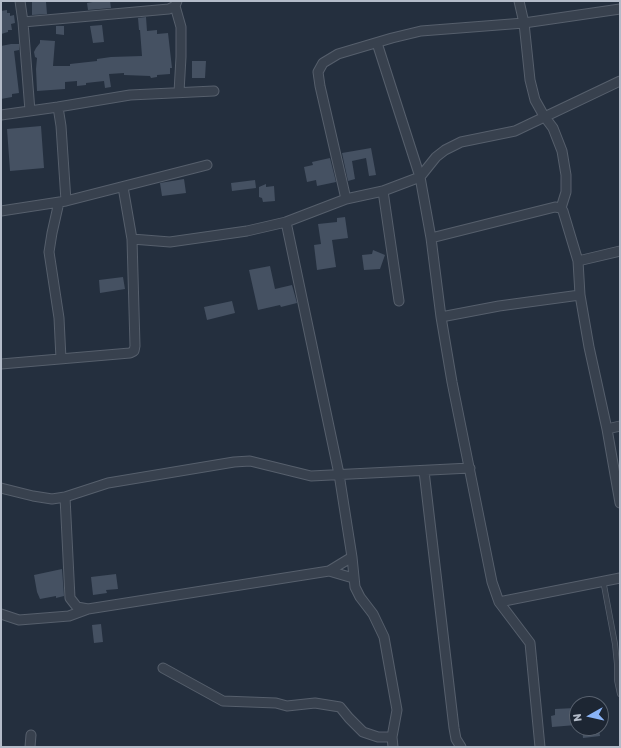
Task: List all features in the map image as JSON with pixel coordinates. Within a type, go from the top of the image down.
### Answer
[{"type":"street","points":[[20,1],[24,22],[30,111]]},
{"type":"street","points":[[519,1],[524,23],[530,80],[535,100],[553,128],[562,152],[566,175],[566,192],[561,208],[578,261],[580,295],[589,347],[607,429],[620,503]]},
{"type":"street","points":[[24,22],[169,9],[176,3],[181,27],[179,92]]},
{"type":"street","points":[[346,199],[320,86],[318,72],[323,63],[338,54],[421,32],[524,23],[620,9]]},
{"type":"street","points":[[377,43],[420,177],[452,382],[492,582],[499,602],[530,643],[540,747]]},
{"type":"street","points":[[132,239],[170,242],[247,232],[286,222],[346,199],[383,191],[420,177],[436,157],[445,150],[461,142],[515,131],[620,80]]},
{"type":"street","points":[[1,115],[58,108],[130,94],[214,91]]},
{"type":"street","points":[[58,108],[63,201],[52,233],[49,252],[59,318],[61,359]]},
{"type":"street","points":[[1,211],[63,201],[207,165]]},
{"type":"street","points":[[1,364],[130,353],[134,350],[132,239],[123,187]]},
{"type":"street","points":[[383,191],[399,302]]},
{"type":"street","points":[[430,238],[555,207],[561,208]]},
{"type":"street","points":[[286,222],[339,474],[352,557],[355,587],[360,597],[373,614],[384,637],[397,710],[392,737],[393,747]]},
{"type":"street","points":[[578,261],[620,251]]},
{"type":"street","points":[[441,317],[499,306],[580,295]]},
{"type":"street","points":[[607,429],[620,426]]},
{"type":"street","points":[[1,488],[52,499],[65,497],[108,483],[234,462],[250,461],[311,476],[470,468]]},
{"type":"street","points":[[424,471],[454,728],[456,739],[462,747]]},
{"type":"street","points":[[65,497],[70,598],[77,607],[88,609]]},
{"type":"street","points":[[1,614],[19,620],[69,616],[88,609],[329,571],[352,557]]},
{"type":"street","points":[[329,571],[354,578]]},
{"type":"street","points":[[499,602],[603,580],[620,578]]},
{"type":"street","points":[[163,668],[223,701],[276,703],[286,706],[315,703],[340,707],[363,732],[378,736],[392,737]]},
{"type":"street","points":[[30,747],[31,735]]},
{"type":"lane","points":[[603,580],[616,650],[617,680],[620,694]]},
{"type":"building","points":[[110,1],[111,8],[88,10],[87,3]]},
{"type":"building","points":[[32,2],[46,2],[47,14],[32,15]]},
{"type":"building","points":[[7,10],[7,13],[10,13],[10,16],[14,15],[15,23],[11,24],[12,30],[8,30],[8,32],[1,34],[1,11]]},
{"type":"building","points":[[146,17],[147,31],[157,30],[157,34],[168,33],[172,68],[170,68],[170,74],[157,75],[157,77],[151,78],[150,76],[124,75],[124,73],[109,74],[111,87],[105,88],[104,81],[86,83],[86,85],[77,86],[77,81],[65,82],[65,89],[37,91],[37,58],[35,57],[34,52],[40,43],[40,40],[55,41],[53,66],[70,66],[70,64],[97,61],[97,59],[111,57],[142,56],[138,18]]},
{"type":"building","points":[[102,25],[104,42],[93,43],[90,26]]},
{"type":"building","points":[[56,26],[64,26],[64,35],[56,34]]},
{"type":"building","points":[[19,44],[19,50],[14,51],[19,93],[12,94],[12,97],[1,99],[1,46]]},
{"type":"building","points":[[192,61],[206,61],[205,78],[192,78]]},
{"type":"building","points":[[41,126],[44,168],[10,171],[7,129]]},
{"type":"building","points":[[371,148],[376,175],[369,176],[366,158],[352,161],[355,179],[348,181],[342,153]]},
{"type":"building","points":[[330,158],[336,182],[317,186],[316,180],[307,182],[304,167],[313,165],[312,162]]},
{"type":"building","points":[[184,179],[186,193],[162,196],[160,183]]},
{"type":"building","points":[[255,180],[256,188],[232,191],[231,183]]},
{"type":"building","points":[[266,184],[266,187],[274,186],[275,201],[263,202],[262,198],[259,197],[259,187]]},
{"type":"building","points":[[345,217],[348,238],[332,240],[336,267],[317,270],[314,245],[321,244],[318,224],[337,222],[337,218]]},
{"type":"building","points":[[373,250],[385,255],[380,269],[364,270],[362,255],[372,254]]},
{"type":"building","points":[[270,266],[275,289],[292,285],[297,303],[258,310],[249,270]]},
{"type":"building","points":[[123,277],[125,289],[100,293],[99,280]]},
{"type":"building","points":[[232,301],[235,313],[207,320],[204,307]]},
{"type":"building","points":[[62,569],[64,596],[40,599],[37,592],[34,575]]},
{"type":"building","points":[[116,574],[118,589],[106,590],[107,593],[93,595],[91,577]]},
{"type":"building","points":[[101,624],[103,642],[94,643],[92,625]]},
{"type":"building","points":[[569,708],[569,726],[552,727],[551,716],[555,715],[555,709]]},
{"type":"building","points":[[583,736],[600,736],[583,738]]}]
